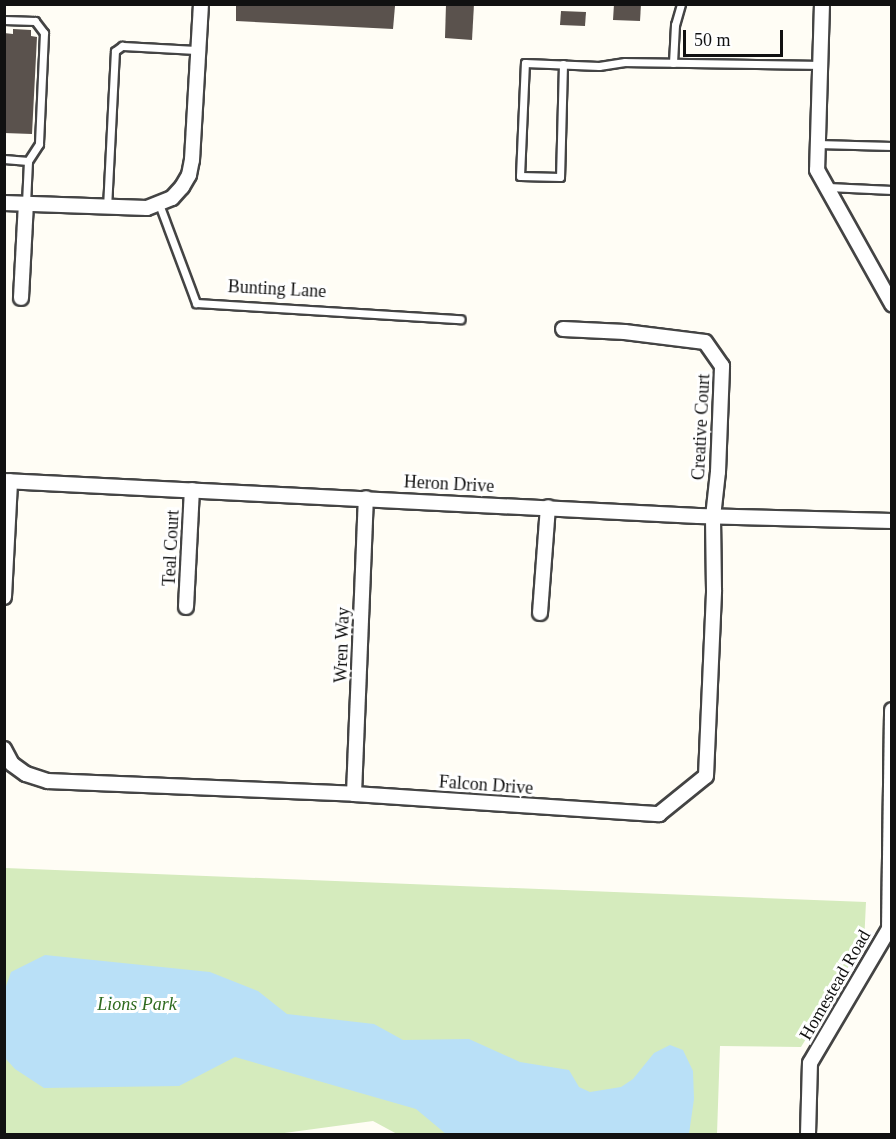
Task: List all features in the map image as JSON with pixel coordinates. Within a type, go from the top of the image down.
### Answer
[{"type":"street","points":[[4,203],[141,208],[172,198],[189,175],[201,4]]},
{"type":"street","points":[[822,4],[817,170],[891,304]]},
{"type":"street","points":[[21,298],[26,204]]},
{"type":"street","name":"Creative Court","points":[[563,329],[625,332],[705,342],[722,366],[718,472],[713,516]]},
{"type":"street","points":[[4,597],[7,481]]},
{"type":"street","name":"Heron Drive","points":[[7,481],[713,516],[891,521]]},
{"type":"street","name":"Teal Court","points":[[186,607],[192,490]]},
{"type":"street","name":"Wren Way","points":[[354,794],[366,498]]},
{"type":"street","points":[[540,614],[548,507]]},
{"type":"street","name":"Falcon Drive","points":[[4,749],[12,764],[26,774],[48,781],[354,794],[659,814],[706,776],[714,590],[713,516]]},
{"type":"street","name":"Homestead Road","points":[[808,1134],[810,1063],[890,929],[891,710]]},
{"type":"lane","points":[[673,63],[675,25],[681,4]]},
{"type":"lane","points":[[4,20],[35,21],[44,33],[39,144],[28,161],[26,204]]},
{"type":"lane","points":[[107,208],[115,51],[122,46],[197,50]]},
{"type":"lane","points":[[563,64],[560,177],[520,176],[525,63],[820,65]]},
{"type":"lane","points":[[818,144],[891,146]]},
{"type":"lane","points":[[4,159],[28,161]]},
{"type":"lane","points":[[826,187],[891,190]]},
{"type":"lane","name":"Bunting Lane","points":[[159,204],[196,303],[461,319]]},
{"type":"green space","name":"Lions Park","points":[[5,868],[866,902],[864,944],[801,1047],[720,1046],[717,1134],[397,1134],[373,1121],[277,1134],[5,1134]]},
{"type":"water","points":[[45,955],[210,972],[258,991],[287,1014],[374,1024],[403,1040],[469,1039],[520,1062],[569,1070],[579,1087],[590,1092],[621,1087],[633,1079],[654,1053],[670,1045],[683,1050],[693,1071],[694,1099],[689,1134],[446,1134],[416,1109],[235,1057],[179,1086],[44,1088],[15,1069],[5,1058],[4,992],[11,972]]},
{"type":"building","points":[[236,4],[395,6],[393,29],[236,21]]},
{"type":"building","points":[[446,4],[474,4],[472,40],[445,38]]},
{"type":"building","points":[[614,4],[641,4],[640,21],[613,20]]},
{"type":"building","points":[[561,11],[586,12],[585,26],[560,25]]},
{"type":"building","points":[[13,29],[31,30],[31,36],[37,37],[32,134],[4,133],[4,33],[13,34]]}]
